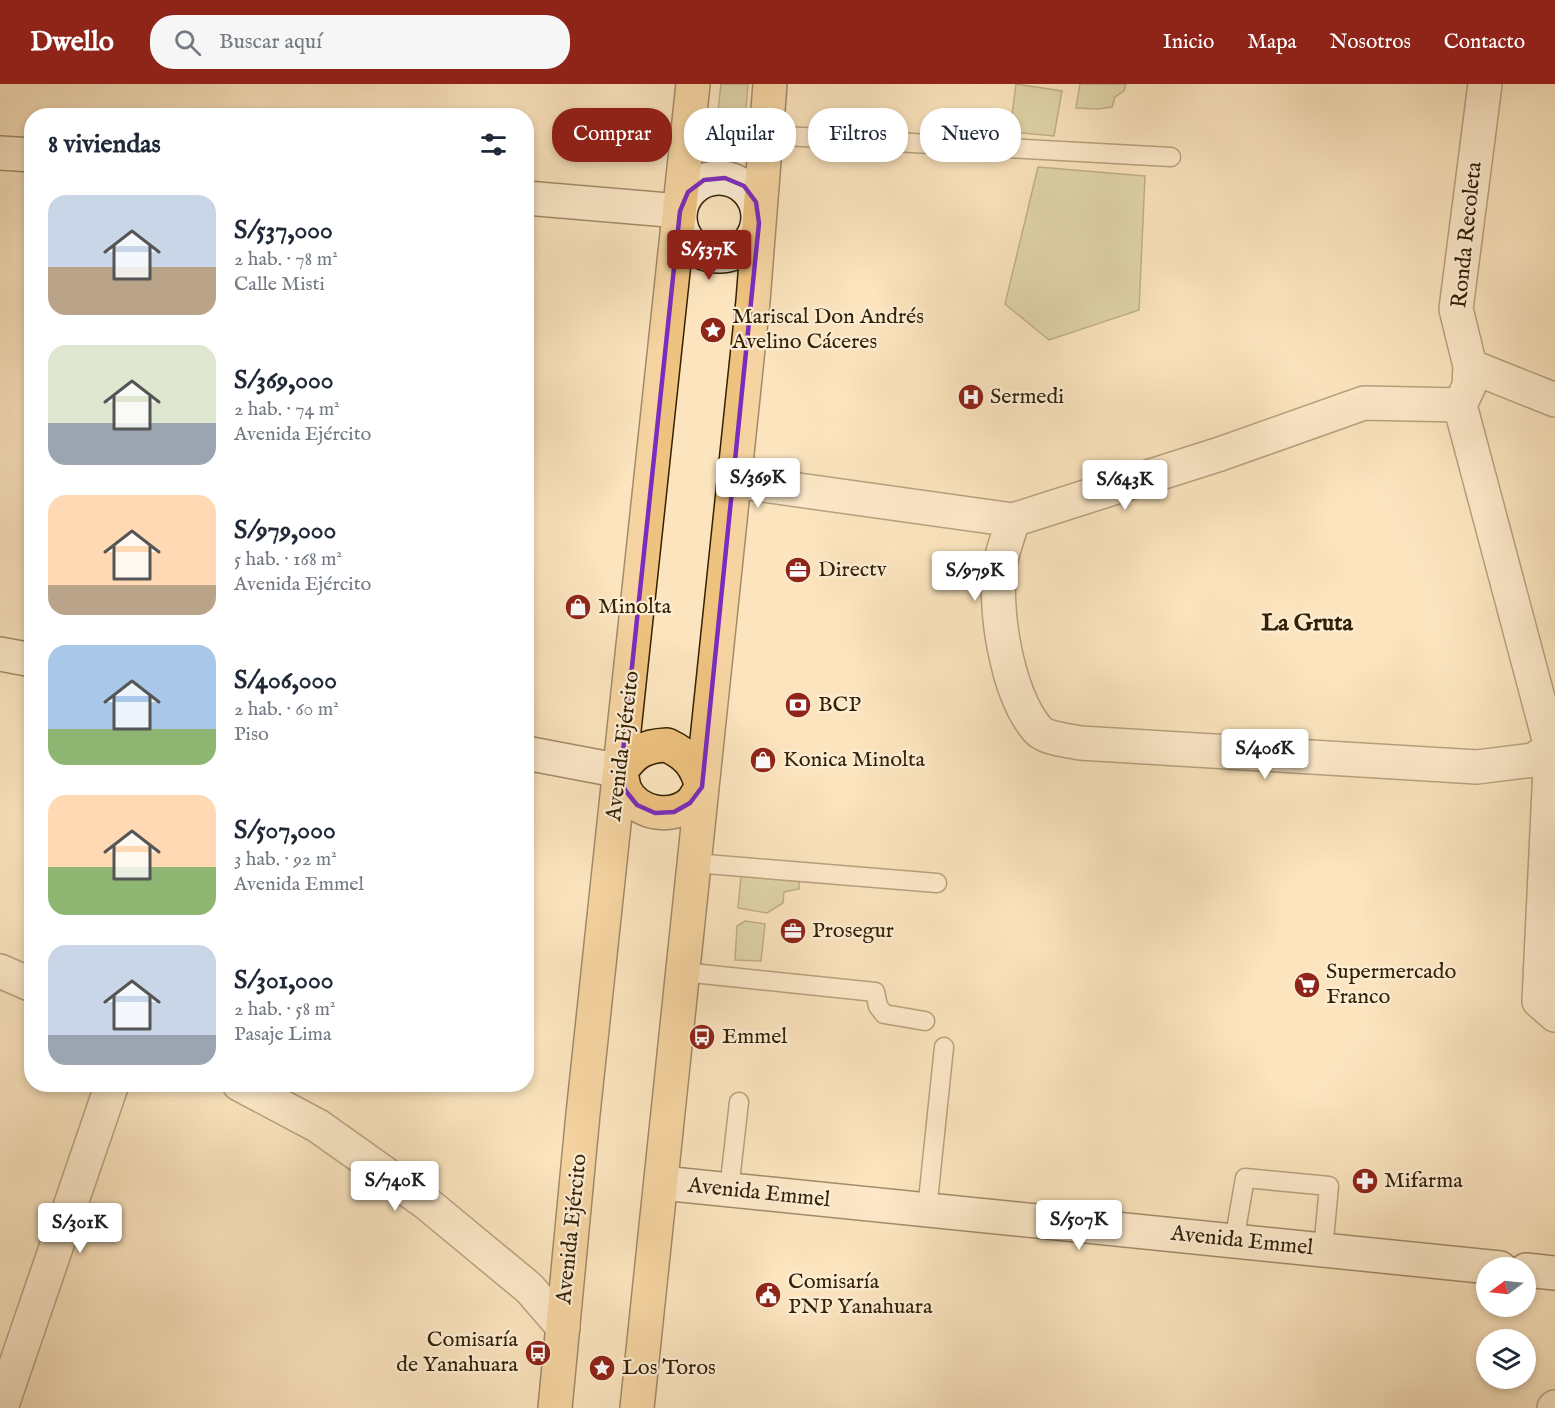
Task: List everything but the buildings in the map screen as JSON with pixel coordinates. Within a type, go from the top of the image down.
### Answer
[{"type":"main road","name":"Avenida Ejército","points":[[555,1408],[613,826],[621,771],[693,84]]},
{"type":"main road","points":[[768,108],[770,84]]},
{"type":"main road","points":[[637,1408],[734,481],[764,162]]},
{"type":"main road","points":[[667,745],[685,753],[697,768],[702,787],[690,803],[674,812],[655,813],[638,805],[625,790],[621,771],[632,755],[648,746],[667,745]]},
{"type":"street","name":"Ronda Recoleta","points":[[1470,366],[1456,309],[1485,84]]},
{"type":"street","points":[[0,153],[24,154]]},
{"type":"street","points":[[725,178],[744,186],[756,202],[759,223],[750,241],[734,253],[714,256],[695,247],[682,232],[680,211],[688,192],[704,180],[725,178]]},
{"type":"street","points":[[534,199],[680,211]]},
{"type":"street","points":[[1555,400],[1470,366],[1469,386],[1460,405],[1551,747],[1548,963],[1539,1001],[1555,1016]]},
{"type":"street","points":[[734,481],[1013,520],[1221,454],[1364,403],[1460,405]]},
{"type":"street","points":[[1013,520],[1001,562],[1001,628],[1013,686],[1038,730],[1047,735],[1080,743],[1477,767],[1534,760],[1551,747]]},
{"type":"street","points":[[0,654],[24,658]]},
{"type":"street","points":[[534,755],[621,771]]},
{"type":"street","points":[[0,971],[24,981]]},
{"type":"street","points":[[2,1408],[109,1092]]},
{"type":"street","points":[[254,1092],[318,1126],[425,1202],[529,1288],[563,1327]]},
{"type":"street","name":"Avenida Emmel","points":[[662,1184],[1476,1266]]},
{"type":"street","points":[[1536,1271],[1555,1273]]},
{"type":"lane","points":[[796,137],[1171,157]]},
{"type":"lane","points":[[694,862],[937,883]]},
{"type":"lane","points":[[683,972],[875,993],[878,1006],[884,1014],[925,1021]]},
{"type":"lane","points":[[927,1210],[944,1047]]},
{"type":"lane","points":[[729,1190],[738,1102]]},
{"type":"lane","points":[[1234,1240],[1245,1178],[1329,1186],[1323,1250]]},
{"type":"highlighted area","points":[[725,178],[744,186],[756,202],[759,223],[702,787],[690,803],[674,812],[655,813],[637,805],[625,790],[621,771],[680,211],[688,192],[704,180]]},
{"type":"green space","points":[[721,84],[748,84],[746,108],[718,108]]},
{"type":"green space","points":[[1016,84],[1062,91],[1054,136],[1021,133],[1021,108],[1013,108]]},
{"type":"green space","points":[[1080,84],[1126,84],[1124,91],[1115,97],[1112,107],[1098,109],[1076,108]]},
{"type":"green space","points":[[1038,167],[1145,176],[1139,310],[1049,340],[1005,304]]},
{"type":"green space","points":[[741,876],[799,881],[799,889],[784,892],[783,903],[767,913],[738,908]]},
{"type":"green space","points":[[745,921],[765,924],[761,961],[735,960],[737,926]]},
{"type":"place","name":"Mariscal Don Andrés Avelino Cáceres","points":[[713,330]]},
{"type":"place","name":"Sermedi","points":[[971,397]]},
{"type":"place","name":"Directv","points":[[798,570]]},
{"type":"place","name":"Minolta","points":[[578,607]]},
{"type":"place","name":"BCP","points":[[798,705]]},
{"type":"place","name":"Konica Minolta","points":[[763,760]]},
{"type":"place","name":"Prosegur","points":[[793,931]]},
{"type":"place","name":"Supermercado Franco","points":[[1307,985]]},
{"type":"place","name":"Emmel","points":[[702,1037]]},
{"type":"place","name":"Mifarma","points":[[1365,1181]]},
{"type":"place","name":"Comisaría PNP Yanahuara","points":[[768,1295]]},
{"type":"place","name":"Comisaría de Yanahuara","points":[[538,1353]]},
{"type":"place","name":"Los Toros","points":[[602,1368]]},
{"type":"district","name":"La Gruta","points":[[1307,623]]}]
